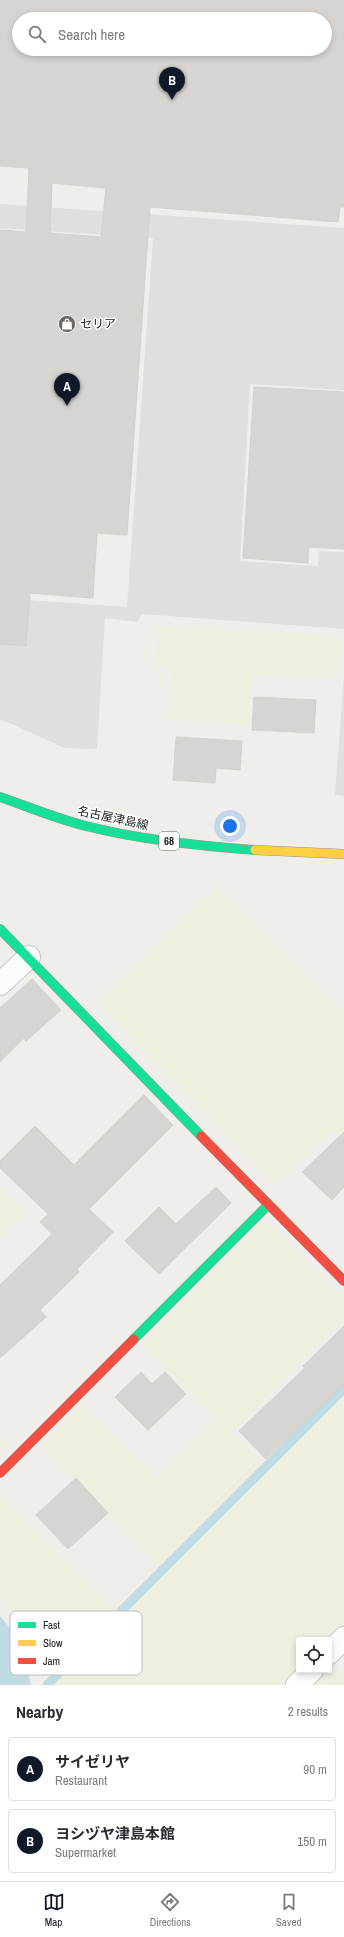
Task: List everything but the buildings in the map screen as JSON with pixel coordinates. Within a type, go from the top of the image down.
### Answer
[{"type":"street","name":"名古屋津島線","points":[[0,797],[98,829],[176,842],[284,852],[344,854]]},
{"type":"street","points":[[0,929],[29,957],[268,1205],[344,1281]]},
{"type":"street","points":[[0,984],[29,957]]},
{"type":"street","points":[[0,1473],[268,1205]]},
{"type":"street","points":[[332,1650],[344,1638]]},
{"type":"street","points":[[297,1685],[309,1673]]},
{"type":"green space","points":[[157,626],[340,636],[338,678],[251,674],[249,724],[169,719],[172,669],[155,668]]},
{"type":"green space","points":[[218,886],[344,1012],[344,1140],[333,1130],[275,1185],[99,1002]]},
{"type":"green space","points":[[0,1185],[26,1212],[0,1238]]},
{"type":"green space","points":[[259,1226],[274,1226],[344,1299],[344,1317],[232,1432],[262,1463],[159,1565],[40,1446],[82,1404],[157,1477],[216,1418],[142,1344]]},
{"type":"green space","points":[[344,1396],[344,1621],[328,1637],[296,1637],[296,1668],[279,1685],[54,1685],[64,1675],[142,1675],[142,1611],[128,1611]]},
{"type":"green space","points":[[0,1438],[8,1446],[0,1453]]},
{"type":"green space","points":[[0,1494],[114,1608],[111,1611],[10,1611],[0,1596]]},
{"type":"green space","points":[[344,1671],[344,1685],[313,1685],[325,1673]]},
{"type":"shaded area","points":[[0,204],[344,228],[344,390],[250,384],[240,561],[318,566],[319,551],[344,552],[344,629],[142,614],[137,622],[105,618],[97,749],[65,748],[0,719],[0,598],[127,607],[153,238],[0,228]]},
{"type":"shaded area","points":[[344,675],[344,796],[335,795]]},
{"type":"water","points":[[0,1616],[10,1628],[10,1675],[29,1675],[31,1685],[0,1685]]},
{"type":"waterway","points":[[121,1611],[344,1389]]},
{"type":"waterway","points":[[47,1685],[57,1675]]},
{"type":"traffic: fast","points":[[0,797],[64,820],[107,831],[170,842],[255,850]]},
{"type":"traffic: fast","points":[[0,929],[201,1136]]},
{"type":"traffic: fast","points":[[134,1339],[268,1205]]},
{"type":"traffic: slow","points":[[255,850],[344,854]]},
{"type":"traffic: jam","points":[[201,1136],[344,1281]]},
{"type":"traffic: jam","points":[[0,1473],[134,1339]]},
{"type":"place","name":"ヨシヅヤ津島本館","points":[[172,100]]},
{"type":"place","name":"セリア","points":[[67,324]]},
{"type":"place","name":"サイゼリヤ","points":[[67,406]]}]
